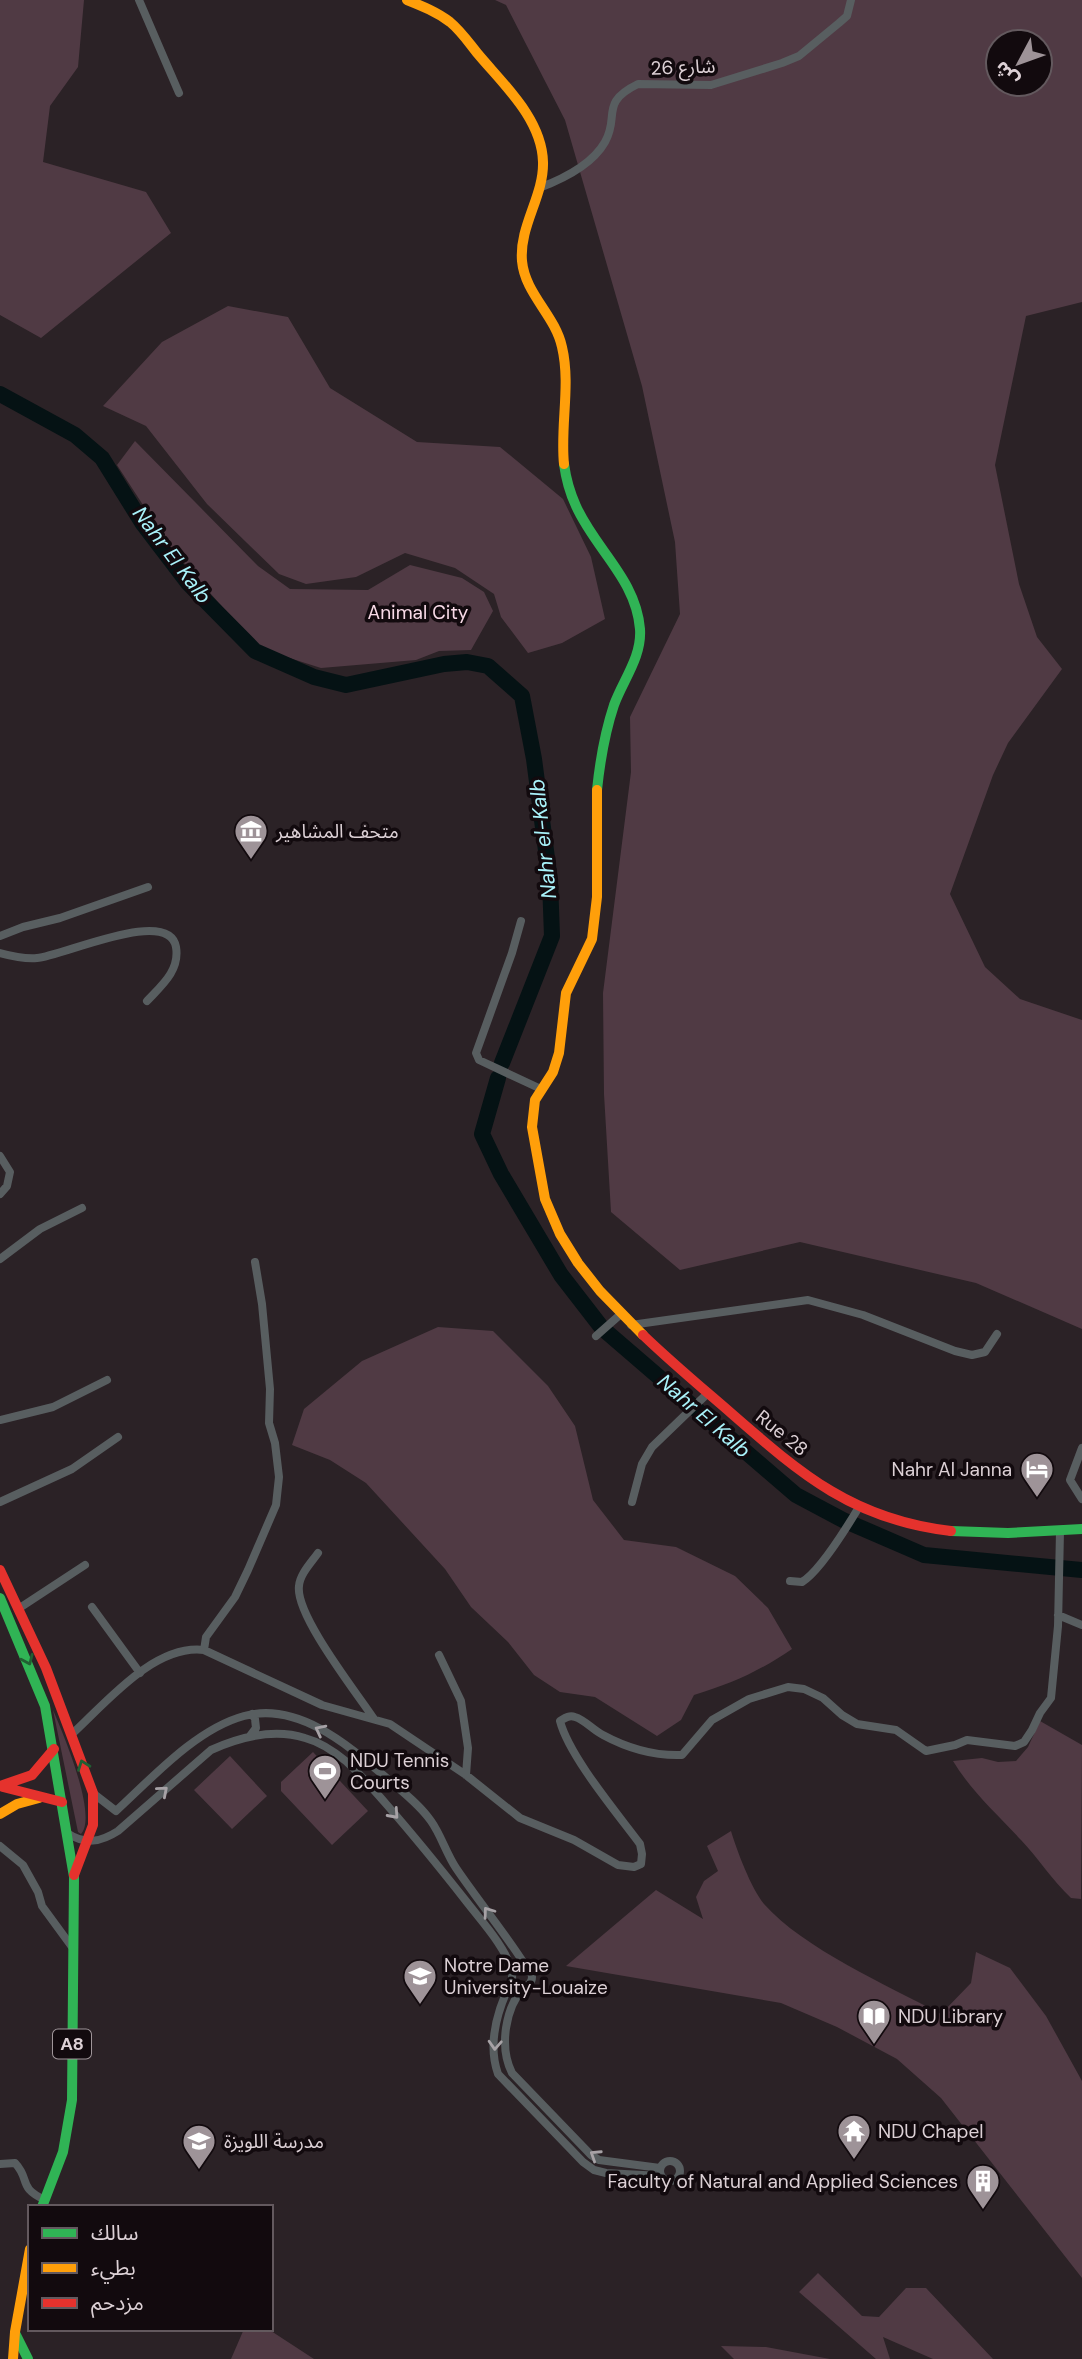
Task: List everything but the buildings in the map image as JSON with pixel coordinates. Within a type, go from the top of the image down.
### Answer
[{"type":"main road","name":"Rue 28","points":[[407,0],[450,22],[528,118],[543,153],[544,166],[522,255],[525,277],[556,328],[562,345],[565,382],[562,427],[565,469],[575,508],[624,583],[635,605],[640,629],[638,660],[617,697],[599,771],[596,817],[598,866],[593,936],[567,992],[556,1065],[533,1105],[532,1124],[546,1203],[579,1264],[620,1315],[792,1464],[857,1510],[939,1530],[963,1532],[1082,1529]]},
{"type":"main road","name":"A8","points":[[0,1570],[46,1668],[93,1793],[96,1811],[88,1842],[74,1877]]},
{"type":"main road","name":"A8","points":[[0,1598],[38,1685],[54,1749],[74,1877],[72,2099],[63,2152],[44,2204]]},
{"type":"main road","points":[[0,1786],[30,1779],[54,1749]]},
{"type":"main road","points":[[0,1786],[62,1802]]},
{"type":"main road","points":[[0,1814],[17,1804],[44,1797]]},
{"type":"main road","points":[[13,2359],[28,2260]]},
{"type":"main road","points":[[15,2332],[28,2359]]},
{"type":"street","points":[[139,0],[179,93]]},
{"type":"street","name":"شارع 26","points":[[539,188],[586,163],[598,150],[608,135],[613,106],[632,87],[638,84],[711,85],[782,63],[799,56],[847,16],[851,0]]},
{"type":"street","points":[[0,936],[148,887]]},
{"type":"street","points":[[521,921],[476,1053],[479,1060],[541,1089]]},
{"type":"street","points":[[0,953],[38,958],[142,930],[165,932],[171,936],[176,947],[173,973],[147,1001]]},
{"type":"street","points":[[0,1156],[10,1172],[7,1186],[0,1194]]},
{"type":"street","points":[[0,1259],[40,1229],[82,1208]]},
{"type":"street","points":[[204,1650],[206,1637],[235,1597],[244,1579],[276,1505],[279,1477],[275,1443],[269,1423],[270,1389],[255,1262]]},
{"type":"street","points":[[631,1325],[808,1300],[863,1315],[955,1351],[972,1355],[985,1352],[997,1334]]},
{"type":"street","points":[[596,1336],[620,1315]]},
{"type":"street","points":[[0,1420],[52,1407],[107,1381]]},
{"type":"street","points":[[632,1502],[642,1464],[652,1447],[708,1393]]},
{"type":"street","points":[[0,1502],[72,1469],[118,1437]]},
{"type":"street","points":[[1082,1448],[1070,1480],[1082,1499]]},
{"type":"street","points":[[790,1581],[799,1583],[808,1578],[837,1542],[857,1510]]},
{"type":"street","points":[[72,1734],[140,1672],[155,1662],[190,1649],[204,1650],[322,1704],[390,1724],[417,1740],[528,1822],[574,1840],[618,1865],[634,1867],[642,1860],[640,1844],[574,1752],[560,1721],[566,1717],[575,1717],[602,1735],[643,1751],[682,1755],[712,1720],[750,1699],[788,1687],[804,1689],[823,1698],[857,1724],[896,1730],[926,1751],[967,1740],[1015,1746],[1024,1742],[1051,1698],[1060,1583],[1060,1531]]},
{"type":"street","points":[[318,1553],[300,1582],[301,1603],[321,1641],[374,1719]]},
{"type":"street","points":[[18,1609],[85,1565]]},
{"type":"street","points":[[92,1607],[140,1672]]},
{"type":"street","points":[[1058,1615],[1082,1625]]},
{"type":"street","points":[[439,1655],[461,1702],[468,1748],[466,1775]]},
{"type":"street","points":[[250,1736],[256,1728],[251,1714]]},
{"type":"street","points":[[117,1811],[209,1731],[251,1714],[289,1716],[346,1744],[416,1803],[431,1821],[454,1866],[527,1968],[532,1978],[530,1983],[516,1996],[509,2011],[506,2045],[507,2063],[512,2073],[590,2155],[599,2161],[661,2172],[594,2170],[583,2162],[498,2074],[494,2062],[499,2004],[512,1976],[519,1967],[527,1968]]},
{"type":"street","points":[[67,1833],[88,1842],[104,1840],[118,1831],[211,1750],[250,1736],[283,1734],[305,1738],[326,1747],[345,1760],[430,1855],[494,1938],[509,1961],[517,1986],[524,1987]]},
{"type":"street","points":[[93,1793],[117,1811],[120,1818],[118,1831]]},
{"type":"street","points":[[0,1846],[23,1866],[38,1892],[42,1906],[73,1948]]},
{"type":"street","points":[[0,2164],[15,2163],[26,2188],[44,2204]]},
{"type":"green space","points":[[0,0],[84,0],[78,67],[50,106],[43,162],[146,192],[171,233],[41,338],[0,315]]},
{"type":"green space","points":[[495,0],[1082,0],[1082,302],[1026,316],[995,465],[1019,584],[1037,637],[1062,669],[1008,743],[993,775],[950,894],[985,967],[1020,999],[1082,1020],[1082,1329],[976,1283],[800,1242],[680,1270],[611,1212],[604,1094],[603,993],[631,772],[630,717],[680,614],[675,542],[642,386],[565,120],[506,5]]},
{"type":"green space","points":[[228,306],[288,317],[330,388],[417,442],[500,447],[563,499],[591,557],[605,619],[562,643],[528,653],[501,617],[494,594],[455,568],[405,553],[356,577],[306,584],[279,574],[207,504],[146,426],[103,406],[162,342]]},
{"type":"green space","name":"Animal City","points":[[135,441],[258,566],[290,589],[368,590],[410,565],[462,578],[484,592],[493,611],[471,650],[439,651],[416,660],[321,668],[258,648],[171,548],[117,465]]},
{"type":"green space","points":[[438,1327],[493,1331],[548,1386],[575,1426],[593,1500],[624,1540],[676,1547],[735,1576],[768,1608],[792,1649],[745,1676],[694,1695],[681,1720],[657,1736],[595,1697],[560,1692],[534,1675],[508,1642],[471,1607],[445,1569],[366,1483],[330,1460],[292,1445],[304,1409],[362,1361]]},
{"type":"green space","points":[[53,1710],[71,1755],[82,1793],[85,1824],[81,1834],[78,1832]]},
{"type":"green space","points":[[1040,1721],[1082,1745],[1081,1899],[1071,1898],[1064,1891],[1028,1847],[976,1792],[953,1761],[982,1758],[998,1762],[1016,1761],[1028,1747]]},
{"type":"green space","name":"NDU Tennis Courts","points":[[313,1752],[368,1811],[332,1845],[281,1791],[281,1782]]},
{"type":"green space","points":[[230,1756],[267,1796],[232,1829],[194,1790]]},
{"type":"green space","points":[[731,1831],[754,1889],[764,1904],[781,1920],[823,1951],[941,2014],[971,1983],[976,1952],[1010,1968],[1046,2016],[1082,2081],[1082,2278],[941,2098],[897,2059],[837,2027],[781,2003],[566,1966],[656,1890],[703,1919],[696,1897],[704,1881],[718,1871],[707,1846]]},
{"type":"green space","points":[[818,2273],[862,2316],[879,2317],[906,2288],[926,2288],[993,2359],[933,2359],[883,2337],[890,2359],[876,2359],[799,2292]]},
{"type":"green space","points":[[243,2331],[271,2331],[314,2359],[231,2359]]},
{"type":"green space","points":[[721,2346],[766,2347],[830,2359],[734,2359]]},
{"type":"waterway","name":"Nahr El Kalb","points":[[0,394],[75,435],[102,458],[143,524],[188,583],[255,651],[314,677],[346,685],[444,664],[467,662],[488,666],[522,696],[534,759],[550,881],[552,936],[502,1063]]},
{"type":"waterway","name":"Nahr El Kalb","points":[[498,1078],[482,1134],[501,1174],[561,1275],[602,1328],[796,1495],[843,1520],[924,1555],[1082,1570]]},
{"type":"traffic: fast","points":[[564,464],[568,486],[576,506],[623,579],[637,611],[640,629],[635,659],[614,705],[608,726],[597,790]]},
{"type":"traffic: fast","points":[[951,1531],[1008,1533],[1082,1529]]},
{"type":"traffic: fast","points":[[0,1598],[45,1706],[74,1877],[72,2100],[63,2152],[43,2205]]},
{"type":"traffic: fast","points":[[15,2333],[28,2359]]},
{"type":"traffic: slow","points":[[407,0],[440,15],[458,29],[520,103],[536,131],[541,146],[542,175],[524,236],[522,261],[529,284],[558,335],[565,361],[564,464]]},
{"type":"traffic: slow","points":[[597,790],[597,897],[592,939],[566,993],[559,1053],[553,1072],[535,1100],[532,1127],[545,1199],[560,1234],[600,1291],[643,1335]]},
{"type":"traffic: slow","points":[[0,1814],[17,1804],[39,1798]]},
{"type":"traffic: slow","points":[[13,2359],[28,2260]]},
{"type":"traffic: jam","points":[[643,1335],[782,1456],[831,1491],[886,1517],[951,1531]]},
{"type":"traffic: jam","points":[[0,1570],[46,1668],[93,1793],[93,1825],[74,1875]]},
{"type":"traffic: jam","points":[[0,1786],[32,1775],[54,1749]]},
{"type":"traffic: jam","points":[[3,1787],[62,1802]]},
{"type":"place","name":"متحف المشاهير","points":[[251,861]]},
{"type":"place","name":"Nahr Al Janna","points":[[1037,1499]]},
{"type":"place","name":"NDU Tennis Courts","points":[[325,1801]]},
{"type":"place","name":"Notre Dame University-Louaize","points":[[420,2006]]},
{"type":"place","name":"NDU Library","points":[[874,2046]]},
{"type":"place","name":"NDU Chapel","points":[[854,2161]]},
{"type":"place","name":"مدرسة اللويزة","points":[[199,2171]]},
{"type":"place","name":"Faculty of Natural and Applied Sciences","points":[[983,2211]]},
{"type":"water label","name":"Nahr el-Kalb","points":[[543,839]]}]
